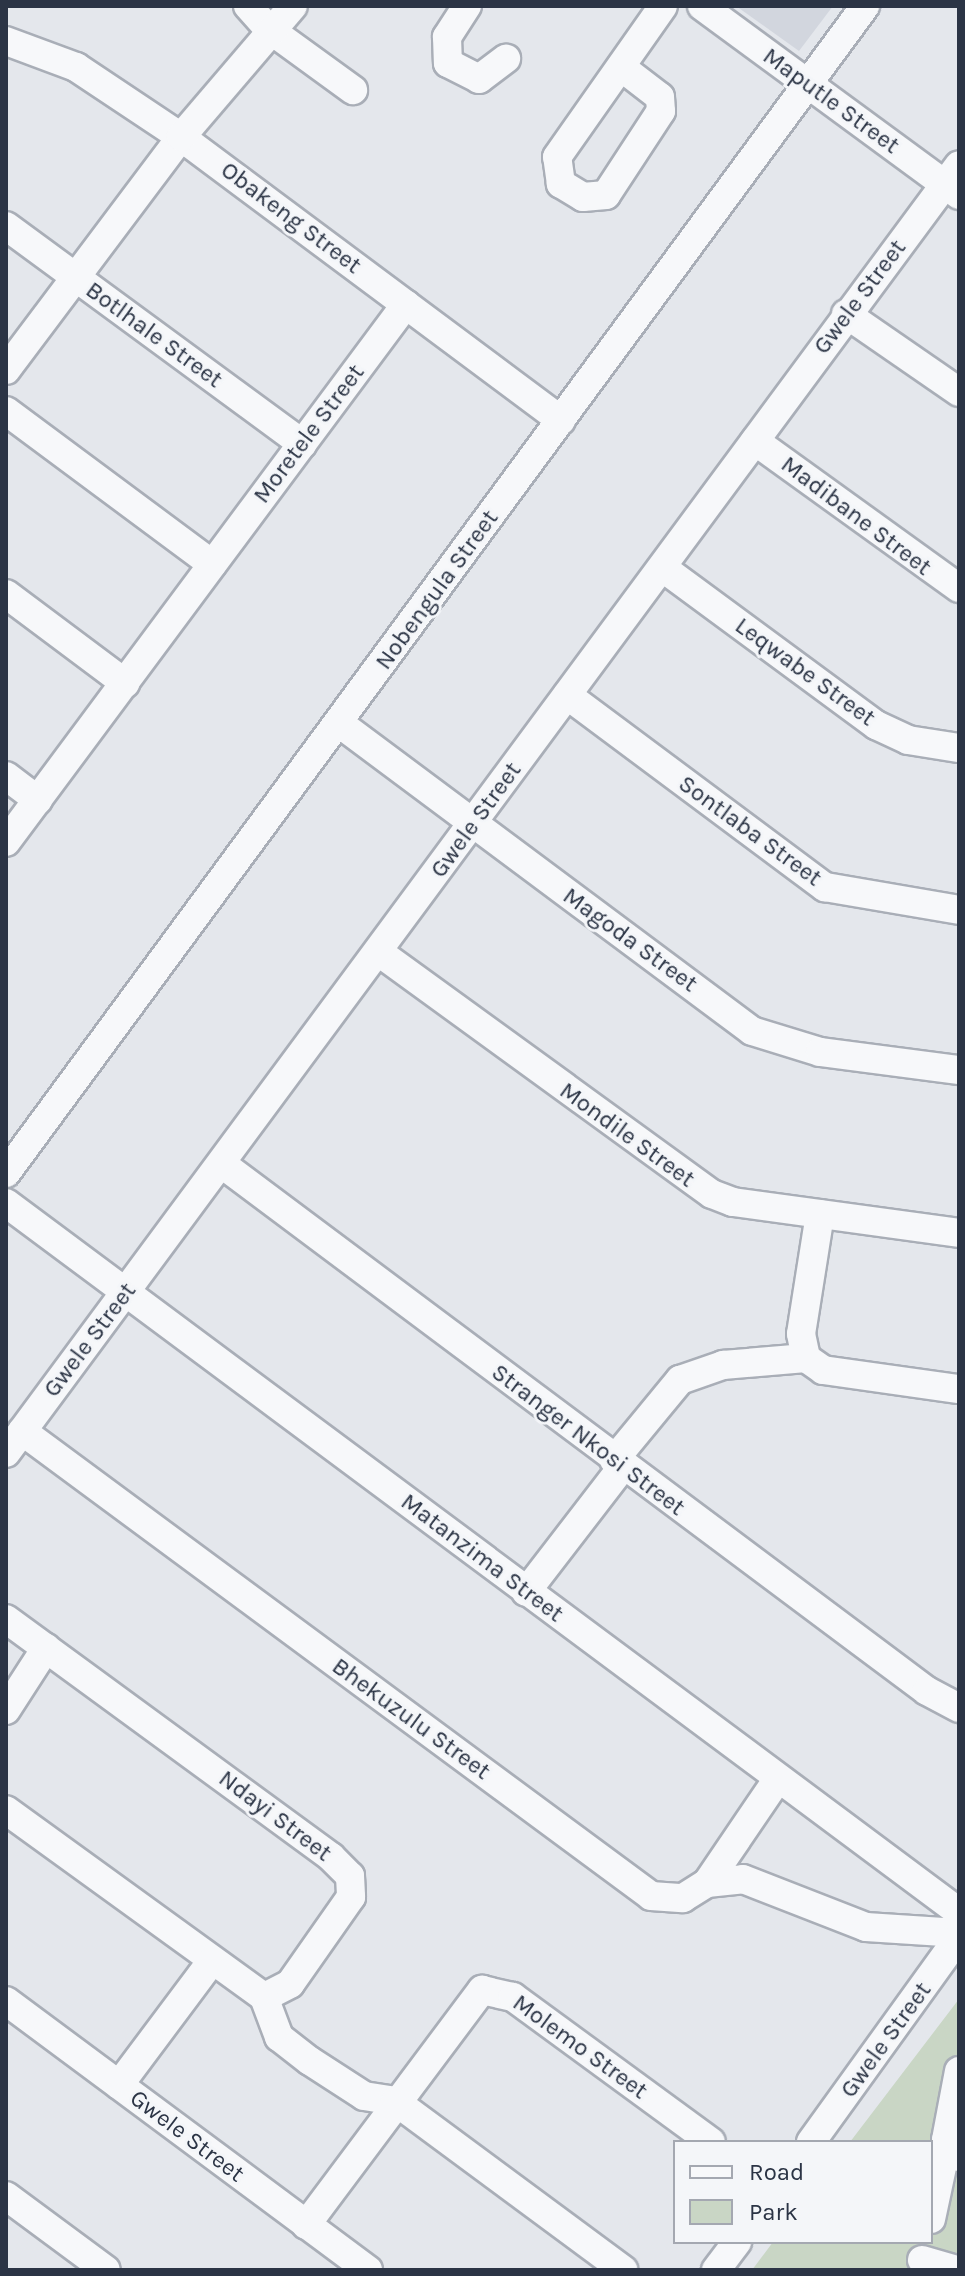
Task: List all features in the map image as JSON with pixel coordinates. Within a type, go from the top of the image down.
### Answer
[{"type":"street","points":[[248,6],[269,29],[353,90]]},
{"type":"street","points":[[6,370],[181,137],[269,29],[293,6]]},
{"type":"street","points":[[467,6],[447,37],[448,63],[479,79],[506,59]]},
{"type":"street","points":[[621,67],[660,97],[661,111],[606,195],[583,197],[557,177],[557,157],[663,6]]},
{"type":"street","name":"Maputle Street","points":[[702,6],[809,85],[954,181]]},
{"type":"street","name":"Nobengula Street","points":[[6,1173],[865,6]]},
{"type":"street","name":"Obakeng Street","points":[[6,41],[76,67],[181,137],[561,420]]},
{"type":"street","name":"Gwele Street","points":[[14,1442],[380,953],[846,314],[954,181]]},
{"type":"street","name":"Botlhale Street","points":[[6,226],[303,444]]},
{"type":"street","name":"Moretele Street","points":[[6,842],[406,304]]},
{"type":"street","points":[[846,314],[959,392]]},
{"type":"street","points":[[6,411],[212,564]]},
{"type":"street","name":"Madibane Street","points":[[755,441],[959,588]]},
{"type":"street","name":"Leqwabe Street","points":[[663,568],[876,725],[908,740],[959,748]]},
{"type":"street","points":[[9,597],[125,683]]},
{"type":"street","name":"Sontlaba Street","points":[[567,695],[825,887],[959,910]]},
{"type":"street","name":"Magoda Street","points":[[339,723],[770,1040],[820,1052],[959,1070]]},
{"type":"street","points":[[6,776],[38,800]]},
{"type":"street","name":"Mondile Street","points":[[380,953],[692,1184],[733,1202],[959,1233]]},
{"type":"street","name":"Stranger Nkosi Street","points":[[222,1164],[618,1463],[927,1691],[959,1708]]},
{"type":"street","name":"Matanzima Street","points":[[6,1203],[777,1780],[959,1912]]},
{"type":"street","points":[[806,1358],[801,1334],[820,1214]]},
{"type":"street","points":[[526,1592],[680,1380],[723,1365],[806,1358],[823,1370],[959,1389]]},
{"type":"street","name":"Bhekuzulu Street","points":[[14,1442],[651,1896],[683,1898],[707,1883],[743,1879],[866,1927],[959,1935]]},
{"type":"street","name":"Ndayi Street","points":[[6,1619],[331,1857],[350,1876],[351,1897],[290,1984],[264,1997]]},
{"type":"street","points":[[6,1710],[46,1648]]},
{"type":"street","points":[[707,1883],[777,1780]]},
{"type":"street","points":[[6,1810],[211,1962],[264,1997],[279,2037],[364,2096],[395,2101],[623,2270]]},
{"type":"street","name":"Gwele Street","points":[[812,2140],[959,1935]]},
{"type":"street","points":[[119,2085],[211,1962]]},
{"type":"street","name":"Molemo Street","points":[[306,2225],[474,1996],[490,1989],[513,1997],[708,2140]]},
{"type":"street","name":"Gwele Street","points":[[6,2001],[368,2270]]},
{"type":"street","points":[[933,2213],[953,2151],[959,2071]]},
{"type":"street","points":[[6,2196],[106,2270]]},
{"type":"street","points":[[716,2270],[736,2244]]},
{"type":"street","points":[[922,2257],[956,2270]]},
{"type":"shaded area","points":[[736,6],[833,6],[799,51]]},
{"type":"green space","points":[[959,1999],[959,2270],[752,2270],[772,2244],[933,2244],[933,2140],[852,2140]]}]
